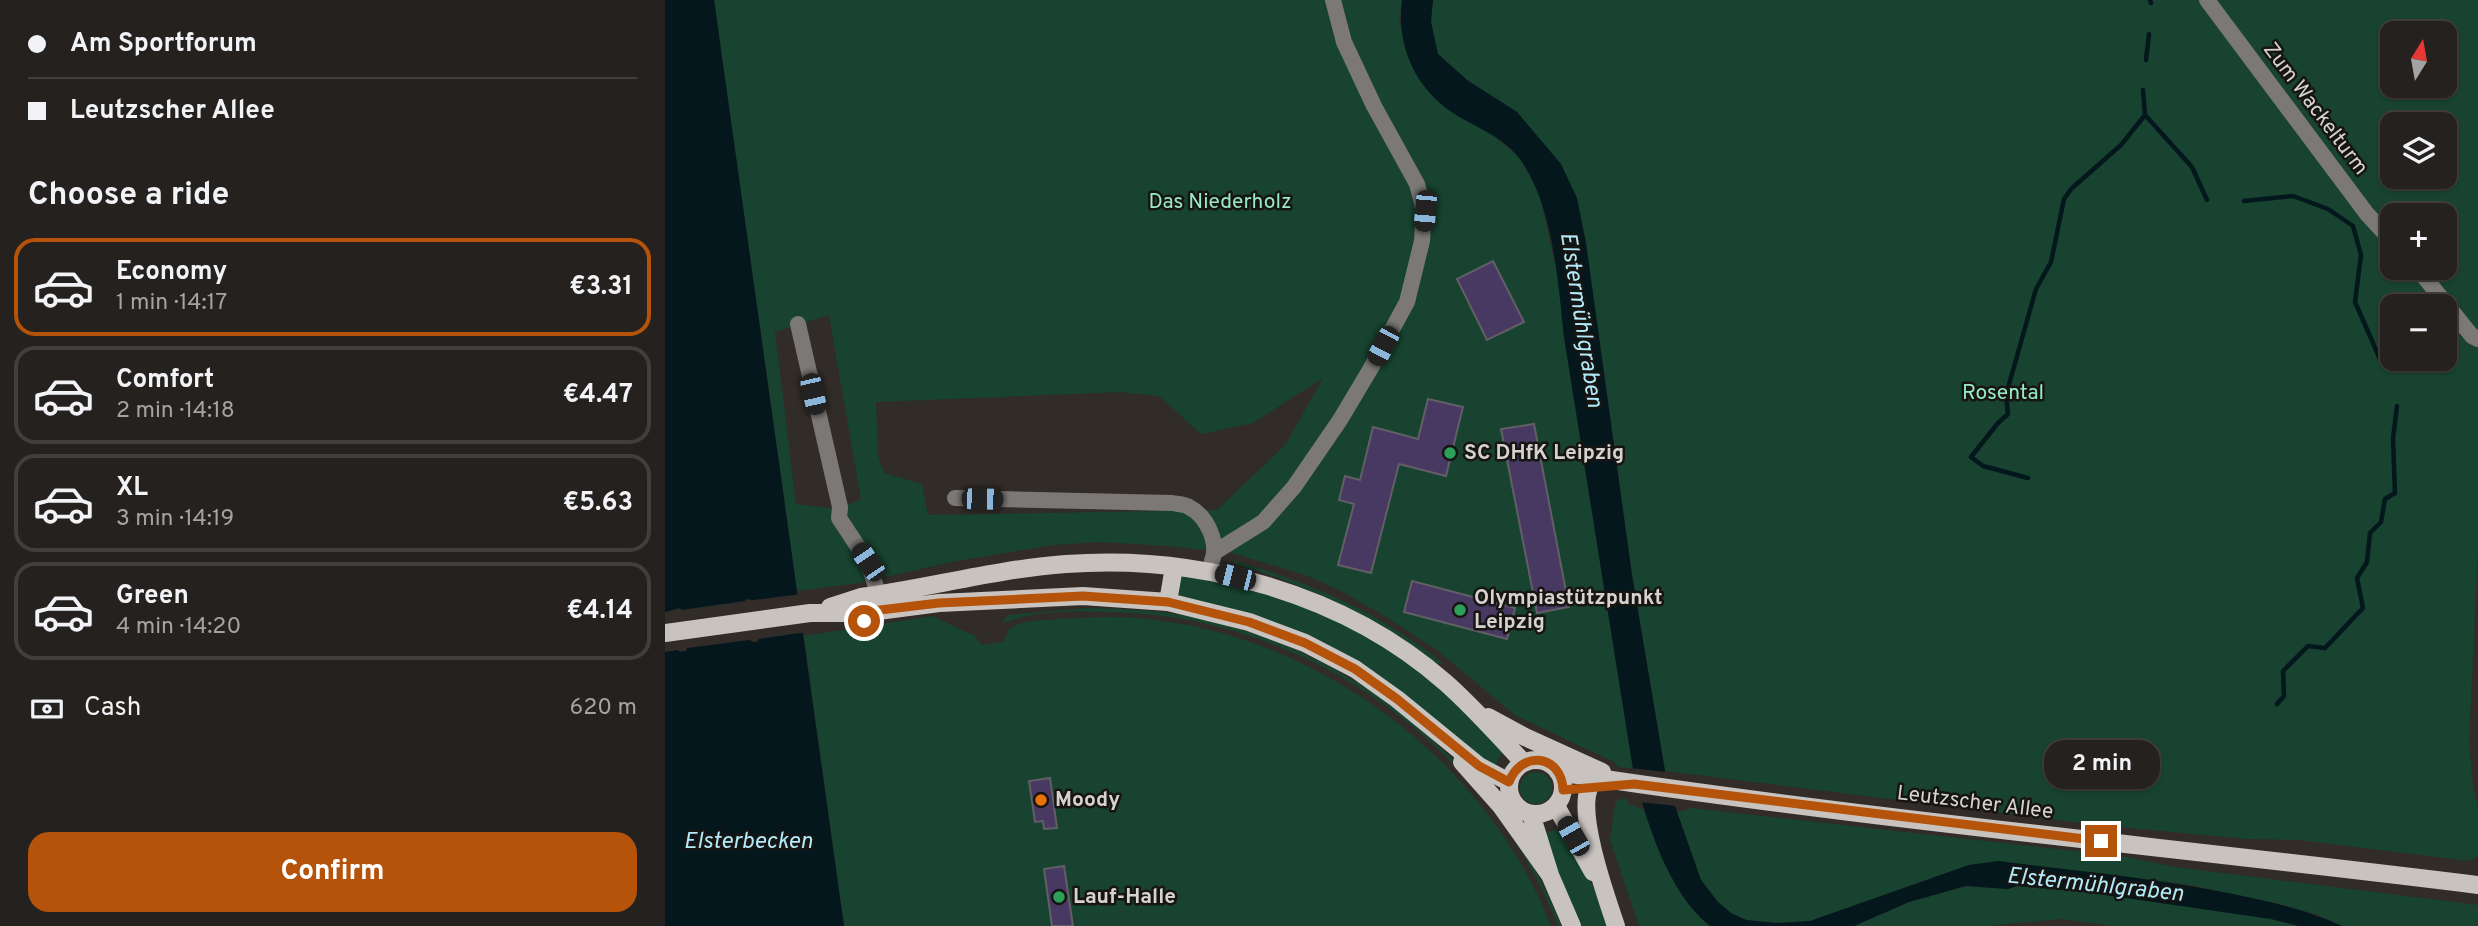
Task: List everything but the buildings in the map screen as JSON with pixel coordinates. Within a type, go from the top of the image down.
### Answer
[{"type":"main road","points":[[881,602],[939,603],[1066,564],[1114,563],[1209,570],[1261,583],[1329,609],[1369,629],[1426,667],[1447,684],[1524,763]]},
{"type":"main road","points":[[1168,602],[1174,567]]},
{"type":"main road","points":[[665,633],[810,613],[863,610],[881,602],[988,588],[1007,601],[1083,596],[1168,602],[1249,622],[1305,643],[1355,669],[1397,699],[1479,766],[1509,782]]},
{"type":"main road","name":"Leutzscher Allee","points":[[1447,684],[1503,726],[1599,771],[1634,784]]},
{"type":"main road","points":[[1436,733],[1501,806],[1550,875]]},
{"type":"main road","points":[[1560,798],[1545,813],[1531,814],[1523,811],[1511,799],[1509,782],[1512,774],[1524,763],[1539,760],[1558,772],[1560,798],[1608,900]]},
{"type":"main road","name":"Leutzscher Allee","points":[[1558,772],[1672,789],[2478,885]]},
{"type":"main road","name":"Leutzscher Allee","points":[[1560,798],[1590,786],[1634,784]]},
{"type":"main road","points":[[1590,786],[1586,795],[1585,816],[1616,926]]},
{"type":"main road","points":[[1531,814],[1550,875],[1572,926]]},
{"type":"lane","points":[[1215,552],[1263,522],[1294,487],[1340,419],[1407,302],[1422,241],[1425,211],[1417,184],[1343,42],[1333,0]]},
{"type":"lane","name":"Zum Wackelturm","points":[[2207,0],[2380,228]]},
{"type":"lane","points":[[2427,280],[2472,336],[2478,338]]},
{"type":"lane","points":[[798,324],[840,507],[848,514],[887,576],[881,602]]},
{"type":"lane","points":[[955,498],[1172,503],[1189,506],[1208,525],[1215,552],[1209,570]]},
{"type":"green space","name":"Das Niederholz","points":[[714,0],[1402,0],[1399,23],[1442,105],[1488,131],[1518,156],[1539,192],[1558,278],[1564,337],[1633,769],[1618,767],[1614,762],[1515,715],[1438,651],[1343,592],[1308,576],[1232,553],[1100,542],[1053,545],[956,561],[859,583],[797,591]],"holes":[[[829,315],[861,500],[834,509],[796,504],[775,332]],[[1323,378],[1286,444],[1217,510],[928,515],[922,484],[884,473],[878,456],[876,402],[1120,392],[1159,396],[1201,434],[1253,423]]]},
{"type":"green space","name":"Rosental","points":[[1433,0],[2478,0],[2478,550],[2469,741],[2473,788],[2478,806],[2478,856],[2470,861],[2298,840],[2247,839],[2107,826],[1665,771],[1632,575],[1586,243],[1577,198],[1517,112],[1467,80],[1438,54],[1431,22]]},
{"type":"green space","points":[[1231,560],[1288,578],[1369,614],[1443,663],[1437,664],[1390,632],[1341,605]]},
{"type":"green space","points":[[1183,573],[1216,576],[1326,614],[1389,649],[1428,678],[1506,750],[1495,769],[1384,680],[1179,596]]},
{"type":"green space","points":[[1088,608],[1183,615],[1245,630],[1304,654],[1360,685],[1412,722],[1459,766],[1500,815],[1534,868],[1561,926],[1558,926],[1527,861],[1486,801],[1437,748],[1381,703],[1320,665],[1254,637],[1184,619],[1112,612],[1071,612],[1029,616],[1003,623],[1008,615]]},
{"type":"green space","points":[[932,616],[975,636],[981,645],[1004,642],[1011,628],[1034,621],[1079,618],[1153,620],[1226,634],[1297,661],[1363,698],[1423,744],[1476,799],[1519,860],[1551,926],[844,926],[804,636]]},
{"type":"green space","points":[[1536,772],[1547,777],[1552,788],[1547,799],[1536,804],[1525,799],[1520,788],[1525,777]]},
{"type":"green space","points":[[1620,799],[1628,799],[1628,804],[1643,809],[1677,887],[1697,914],[1710,926],[1639,926],[1610,840],[1615,805]]},
{"type":"green space","points":[[1691,808],[2127,857],[2175,867],[2478,905],[2478,926],[2342,926],[2316,914],[2275,903],[2185,884],[1998,861],[1969,865],[1810,921],[1776,923],[1746,920],[1731,913],[1718,902],[1701,880],[1677,812]]},
{"type":"green space","points":[[1562,827],[1590,879],[1610,926],[1580,926],[1542,834]]},
{"type":"green space","points":[[1966,886],[2008,889],[2017,886],[2085,892],[2271,919],[2299,926],[2111,926],[2063,919],[1985,926],[1854,926],[1909,902]]},
{"type":"water","name":"Elsterbecken","points":[[665,0],[714,0],[844,926],[665,926]]},
{"type":"water","name":"Elstermühlgraben","points":[[1402,0],[1433,0],[1431,22],[1438,54],[1467,80],[1517,112],[1561,164],[1577,198],[1586,243],[1632,575],[1665,771],[1701,880],[1718,902],[1731,913],[1746,920],[1776,923],[1810,921],[1969,865],[1998,861],[2204,888],[2289,907],[2342,926],[2299,926],[2271,919],[2085,892],[2017,886],[2008,889],[1966,886],[1909,902],[1854,926],[1710,926],[1695,912],[1670,875],[1660,854],[1633,769],[1564,337],[1556,268],[1540,198],[1520,159],[1512,150],[1493,135],[1450,111],[1421,82],[1404,43]]},
{"type":"pier","points":[[801,592],[807,632],[759,639],[757,642],[750,640],[665,652],[665,612]]},
{"type":"pier","points":[[1630,768],[1667,772],[1677,806],[1639,802]]},
{"type":"waterway","points":[[2146,60],[2149,34]]},
{"type":"waterway","points":[[2143,90],[2145,115],[2192,167],[2207,200]]},
{"type":"waterway","points":[[2028,478],[1983,466],[1971,457],[2008,414],[2006,395],[2036,289],[2051,262],[2064,199],[2071,189],[2121,145],[2145,115]]},
{"type":"waterway","points":[[2244,201],[2293,196],[2328,209],[2353,226],[2361,255],[2355,302],[2380,359]]},
{"type":"waterway","points":[[2277,704],[2284,696],[2283,671],[2308,646],[2325,648],[2363,608],[2357,578],[2367,562],[2370,533],[2381,522],[2385,499],[2395,493],[2393,439],[2397,406]]},
{"type":"place","name":"SC DHfK Leipzig","points":[[1450,453]]},
{"type":"place","name":"Olympiastützpunkt Leipzig","points":[[1460,610]]},
{"type":"place","name":"Moody","points":[[1041,800]]},
{"type":"place","name":"Lauf-Halle","points":[[1059,897]]},
{"type":"route","points":[[864,621],[863,612],[939,603],[1083,596],[1168,602],[1249,622],[1305,643],[1355,669],[1397,699],[1479,766],[1509,782],[1517,768],[1531,760],[1539,760],[1553,766],[1558,772],[1562,778],[1563,790],[1634,784],[2101,841]]}]
